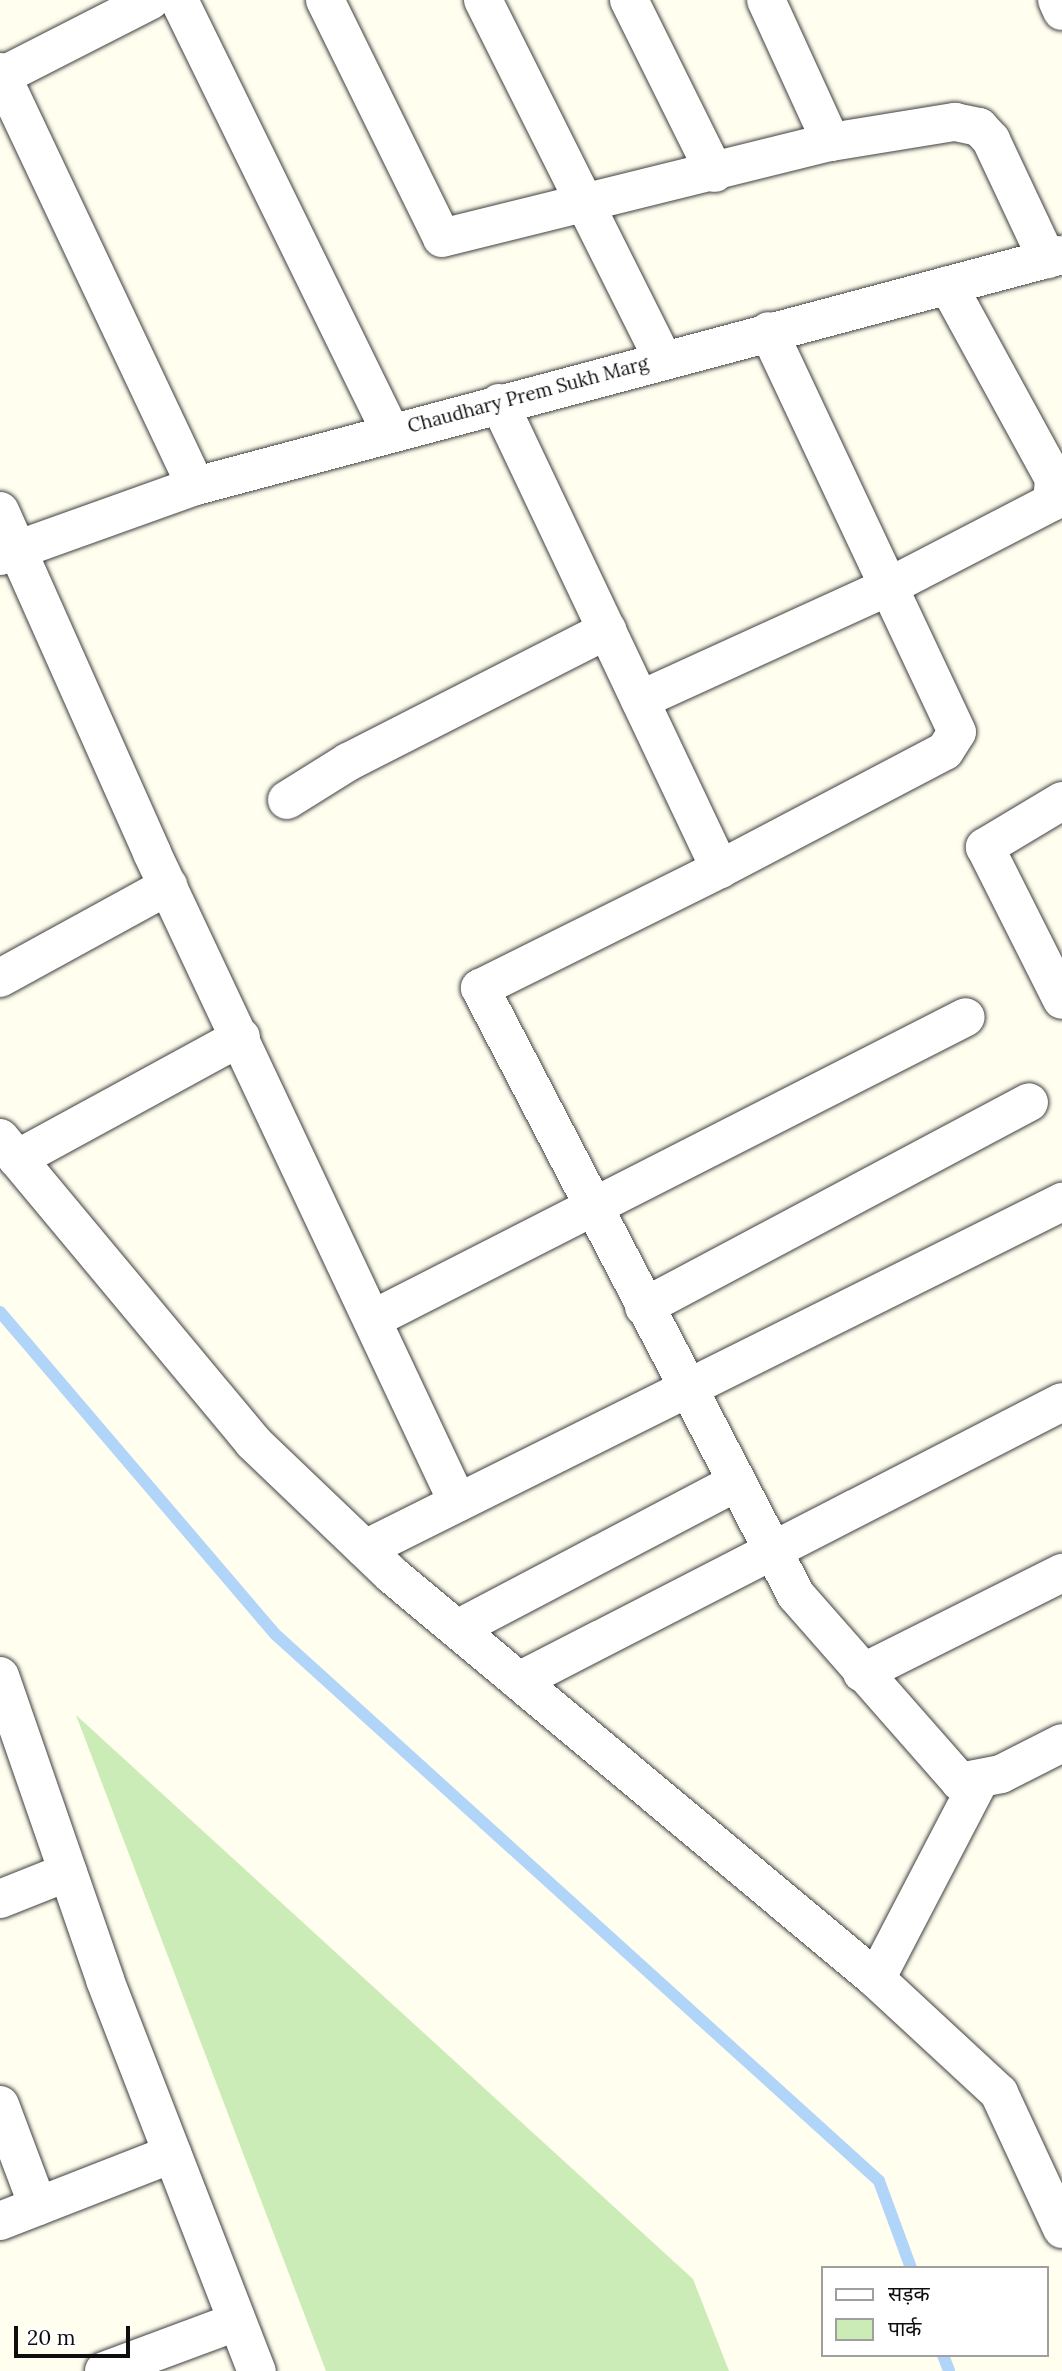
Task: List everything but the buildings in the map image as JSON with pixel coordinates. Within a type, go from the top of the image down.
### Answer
[{"type":"street","points":[[150,0],[1,75],[196,486]]},
{"type":"street","points":[[179,0],[391,433]]},
{"type":"street","points":[[325,0],[442,238],[715,173],[831,142],[955,122],[979,127],[1055,257]]},
{"type":"street","points":[[483,0],[662,358]]},
{"type":"street","points":[[629,0],[715,173]]},
{"type":"street","points":[[766,0],[831,142]]},
{"type":"street","points":[[1057,0],[1062,10]]},
{"type":"street","name":"Chaudhary Prem Sukh Marg","points":[[10,553],[196,486],[662,358],[1055,257]]},
{"type":"street","points":[[640,700],[890,586],[1045,509],[1056,492],[948,285]]},
{"type":"street","points":[[768,331],[953,716],[954,741],[720,869],[480,988],[592,1210],[691,1386],[796,1595],[960,1782],[979,1781],[1062,1743]]},
{"type":"street","points":[[499,403],[720,869]]},
{"type":"street","points":[[0,511],[10,553],[241,1037],[458,1503]]},
{"type":"street","points":[[287,800],[348,762],[607,630]]},
{"type":"street","points":[[1062,801],[985,847],[1062,1000]]},
{"type":"street","points":[[0,978],[168,886]]},
{"type":"street","points":[[373,1319],[592,1210],[966,1017]]},
{"type":"street","points":[[241,1037],[8,1148],[253,1442],[365,1549],[876,1979],[999,2093],[1062,2229]]},
{"type":"street","points":[[645,1307],[1029,1102]]},
{"type":"street","points":[[365,1549],[1062,1202]]},
{"type":"street","points":[[519,1681],[1062,1402]]},
{"type":"street","points":[[457,1629],[737,1482]]},
{"type":"street","points":[[862,1673],[1062,1573]]},
{"type":"street","points":[[0,1676],[68,1872],[172,2154],[257,2371]]},
{"type":"street","points":[[876,1979],[979,1781]]},
{"type":"street","points":[[0,1899],[68,1872]]},
{"type":"street","points":[[0,2105],[38,2206]]},
{"type":"street","points":[[0,2221],[172,2154]]},
{"type":"street","points":[[108,2370],[236,2322]]},
{"type":"green space","points":[[76,1715],[693,2279],[729,2371],[326,2371]]},
{"type":"waterway","points":[[0,1312],[275,1634],[879,2181],[910,2266]]},
{"type":"waterway","points":[[944,2357],[949,2371]]}]
